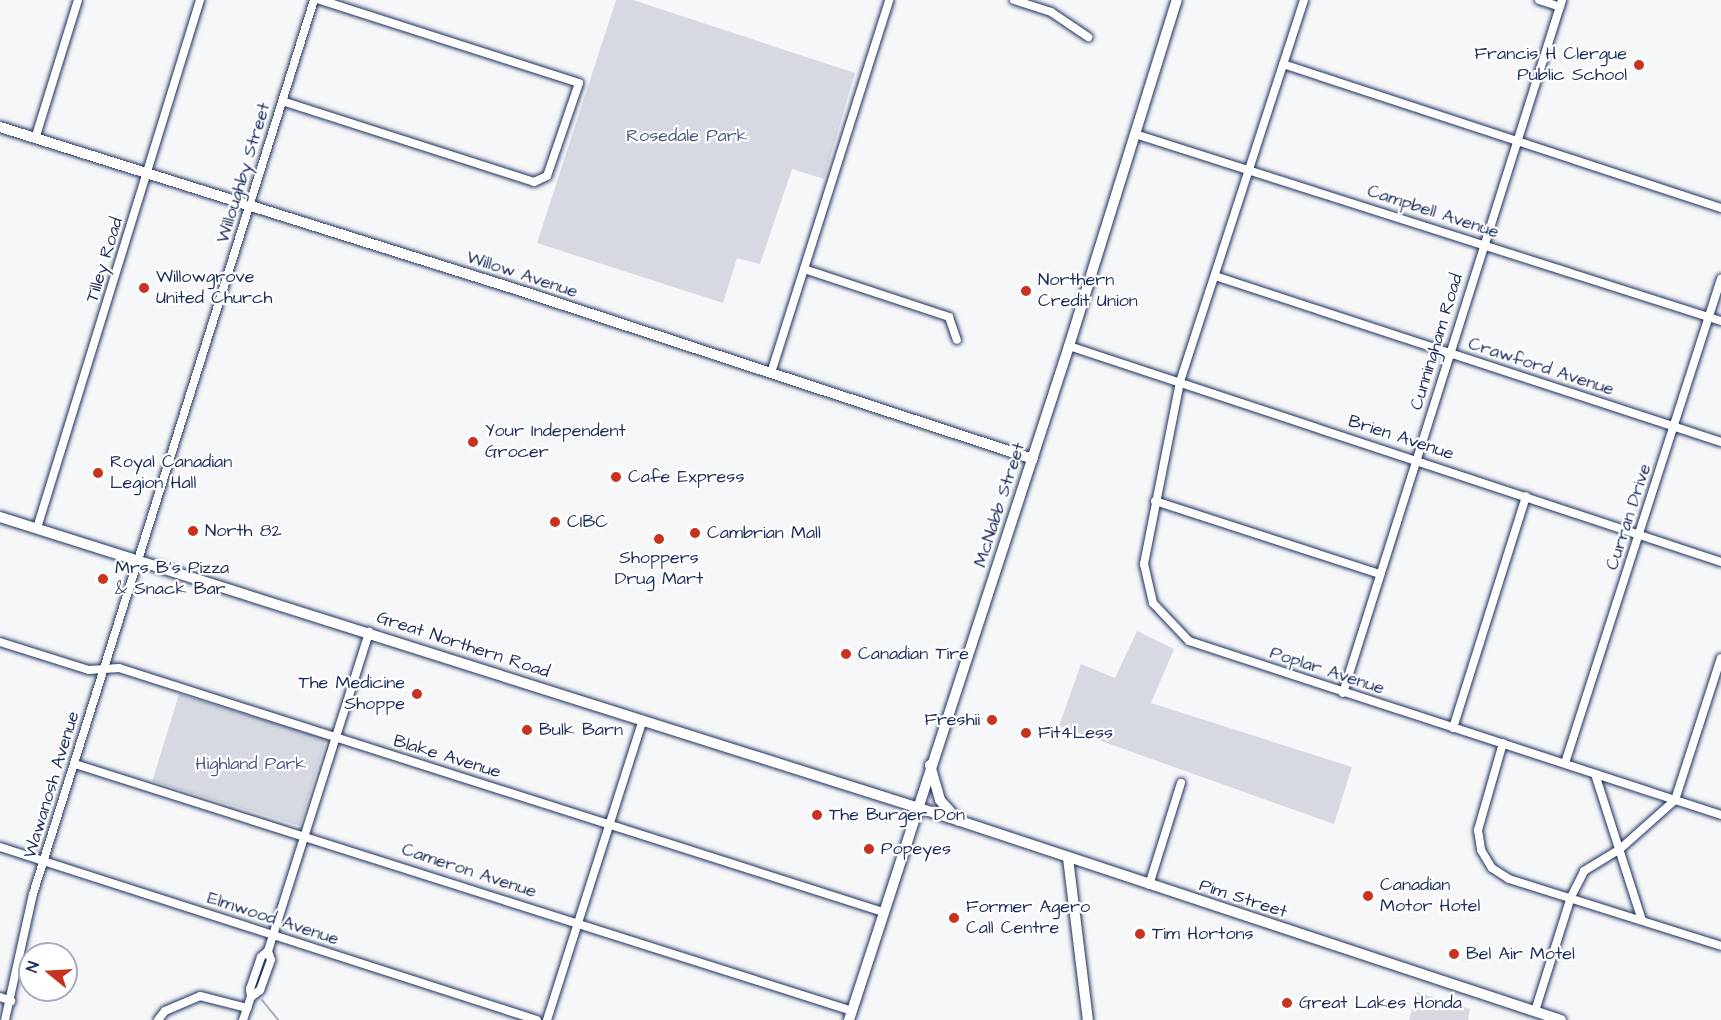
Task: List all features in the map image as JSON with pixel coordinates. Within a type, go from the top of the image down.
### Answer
[{"type":"main road","name":"McNabb Street","points":[[851,1016],[915,809],[1070,346],[1177,0]]},
{"type":"main road","name":"Willow Avenue","points":[[0,127],[1033,459]]},
{"type":"main road","name":"Great Northern Road","points":[[0,517],[369,632],[915,809]]},
{"type":"main road","points":[[930,765],[940,800],[960,821]]},
{"type":"main road","name":"Pim Street","points":[[915,809],[960,821],[1561,1020]]},
{"type":"main road","points":[[1068,858],[1088,1020]]},
{"type":"street","points":[[35,139],[78,0]]},
{"type":"street","name":"Tilley Road","points":[[37,528],[200,0]]},
{"type":"street","name":"Willoughby Street","points":[[137,561],[314,0]]},
{"type":"street","points":[[282,102],[534,182],[547,176],[579,83],[320,0]]},
{"type":"street","points":[[771,373],[889,0]]},
{"type":"street","points":[[1014,0],[1051,12],[1089,37]]},
{"type":"street","name":"Poplar Avenue","points":[[1304,0],[1247,167],[1215,276],[1180,382],[1143,564],[1153,603],[1189,641],[1721,815]]},
{"type":"street","points":[[1539,0],[1561,3]]},
{"type":"street","name":"Cunningham Road","points":[[1343,693],[1561,3]]},
{"type":"street","points":[[1283,64],[1721,208]]},
{"type":"street","name":"Campbell Avenue","points":[[1136,134],[1247,167],[1721,321]]},
{"type":"street","points":[[804,269],[949,317],[957,340]]},
{"type":"street","name":"Crawford Avenue","points":[[1215,276],[1721,441]]},
{"type":"street","name":"Curran Drive","points":[[1565,763],[1721,279]]},
{"type":"street","name":"Brien Avenue","points":[[1070,346],[1640,532],[1721,562]]},
{"type":"street","points":[[1453,728],[1526,496]]},
{"type":"street","points":[[1155,501],[1380,574]]},
{"type":"street","name":"Wawanosh Avenue","points":[[5,1020],[44,861],[137,561]]},
{"type":"street","points":[[243,1020],[251,998],[250,989],[261,957],[268,951],[303,834],[369,632]]},
{"type":"street","name":"Blake Avenue","points":[[1,645],[89,670],[119,668],[883,912]]},
{"type":"street","points":[[1535,1011],[1571,897],[1584,871],[1620,849],[1675,800],[1721,658]]},
{"type":"street","points":[[547,1020],[644,720]]},
{"type":"street","points":[[1503,743],[1479,830],[1481,850],[1492,868],[1509,879],[1721,946]]},
{"type":"street","name":"Cameron Avenue","points":[[75,764],[579,921],[851,1016]]},
{"type":"street","points":[[1595,774],[1642,920]]},
{"type":"street","points":[[1149,885],[1181,783]]},
{"type":"street","name":"Elmwood Avenue","points":[[0,847],[537,1020]]},
{"type":"street","points":[[158,1020],[165,1011],[200,996],[247,1008]]},
{"type":"street","points":[[0,998],[11,1001]]},
{"type":"green space","name":"Rosedale Park","points":[[616,0],[633,0],[855,73],[824,179],[792,169],[760,264],[737,258],[723,303],[537,243]]},
{"type":"green space","points":[[1137,631],[1174,649],[1151,703],[1352,767],[1334,824],[1059,726],[1081,664],[1115,678]]},
{"type":"green space","name":"Highland Park","points":[[179,694],[326,739],[300,826],[152,781]]},
{"type":"green space","points":[[1417,992],[1470,1009],[1468,1020],[1409,1020]]},
{"type":"waterway","points":[[262,1000],[278,1020]]},
{"type":"place","name":"Francis H Clergue Public School","points":[[1639,65]]},
{"type":"place","name":"Willowgrove United Church","points":[[144,288]]},
{"type":"place","name":"Northern Credit Union","points":[[1026,291]]},
{"type":"place","name":"Your Independent Grocer","points":[[473,442]]},
{"type":"place","name":"Royal Canadian Legion Hall","points":[[98,473]]},
{"type":"place","name":"Cafe Express","points":[[616,477]]},
{"type":"place","name":"CIBC","points":[[555,522]]},
{"type":"place","name":"North 82","points":[[193,531]]},
{"type":"place","name":"Cambrian Mall","points":[[695,533]]},
{"type":"place","name":"Shoppers Drug Mart","points":[[659,539]]},
{"type":"place","name":"Mrs B's Pizza & Snack Bar","points":[[103,579]]},
{"type":"place","name":"Canadian Tire","points":[[846,654]]},
{"type":"place","name":"The Medicine Shoppe","points":[[417,694]]},
{"type":"place","name":"Freshii","points":[[992,720]]},
{"type":"place","name":"Bulk Barn","points":[[527,730]]},
{"type":"place","name":"Fit4Less","points":[[1026,733]]},
{"type":"place","name":"The Burger Don","points":[[817,815]]},
{"type":"place","name":"Popeyes","points":[[869,849]]},
{"type":"place","name":"Canadian Motor Hotel","points":[[1368,896]]},
{"type":"place","name":"Former Agero Call Centre","points":[[954,918]]},
{"type":"place","name":"Tim Hortons","points":[[1140,934]]},
{"type":"place","name":"Bel Air Motel","points":[[1454,954]]},
{"type":"place","name":"Great Lakes Honda","points":[[1287,1003]]}]
